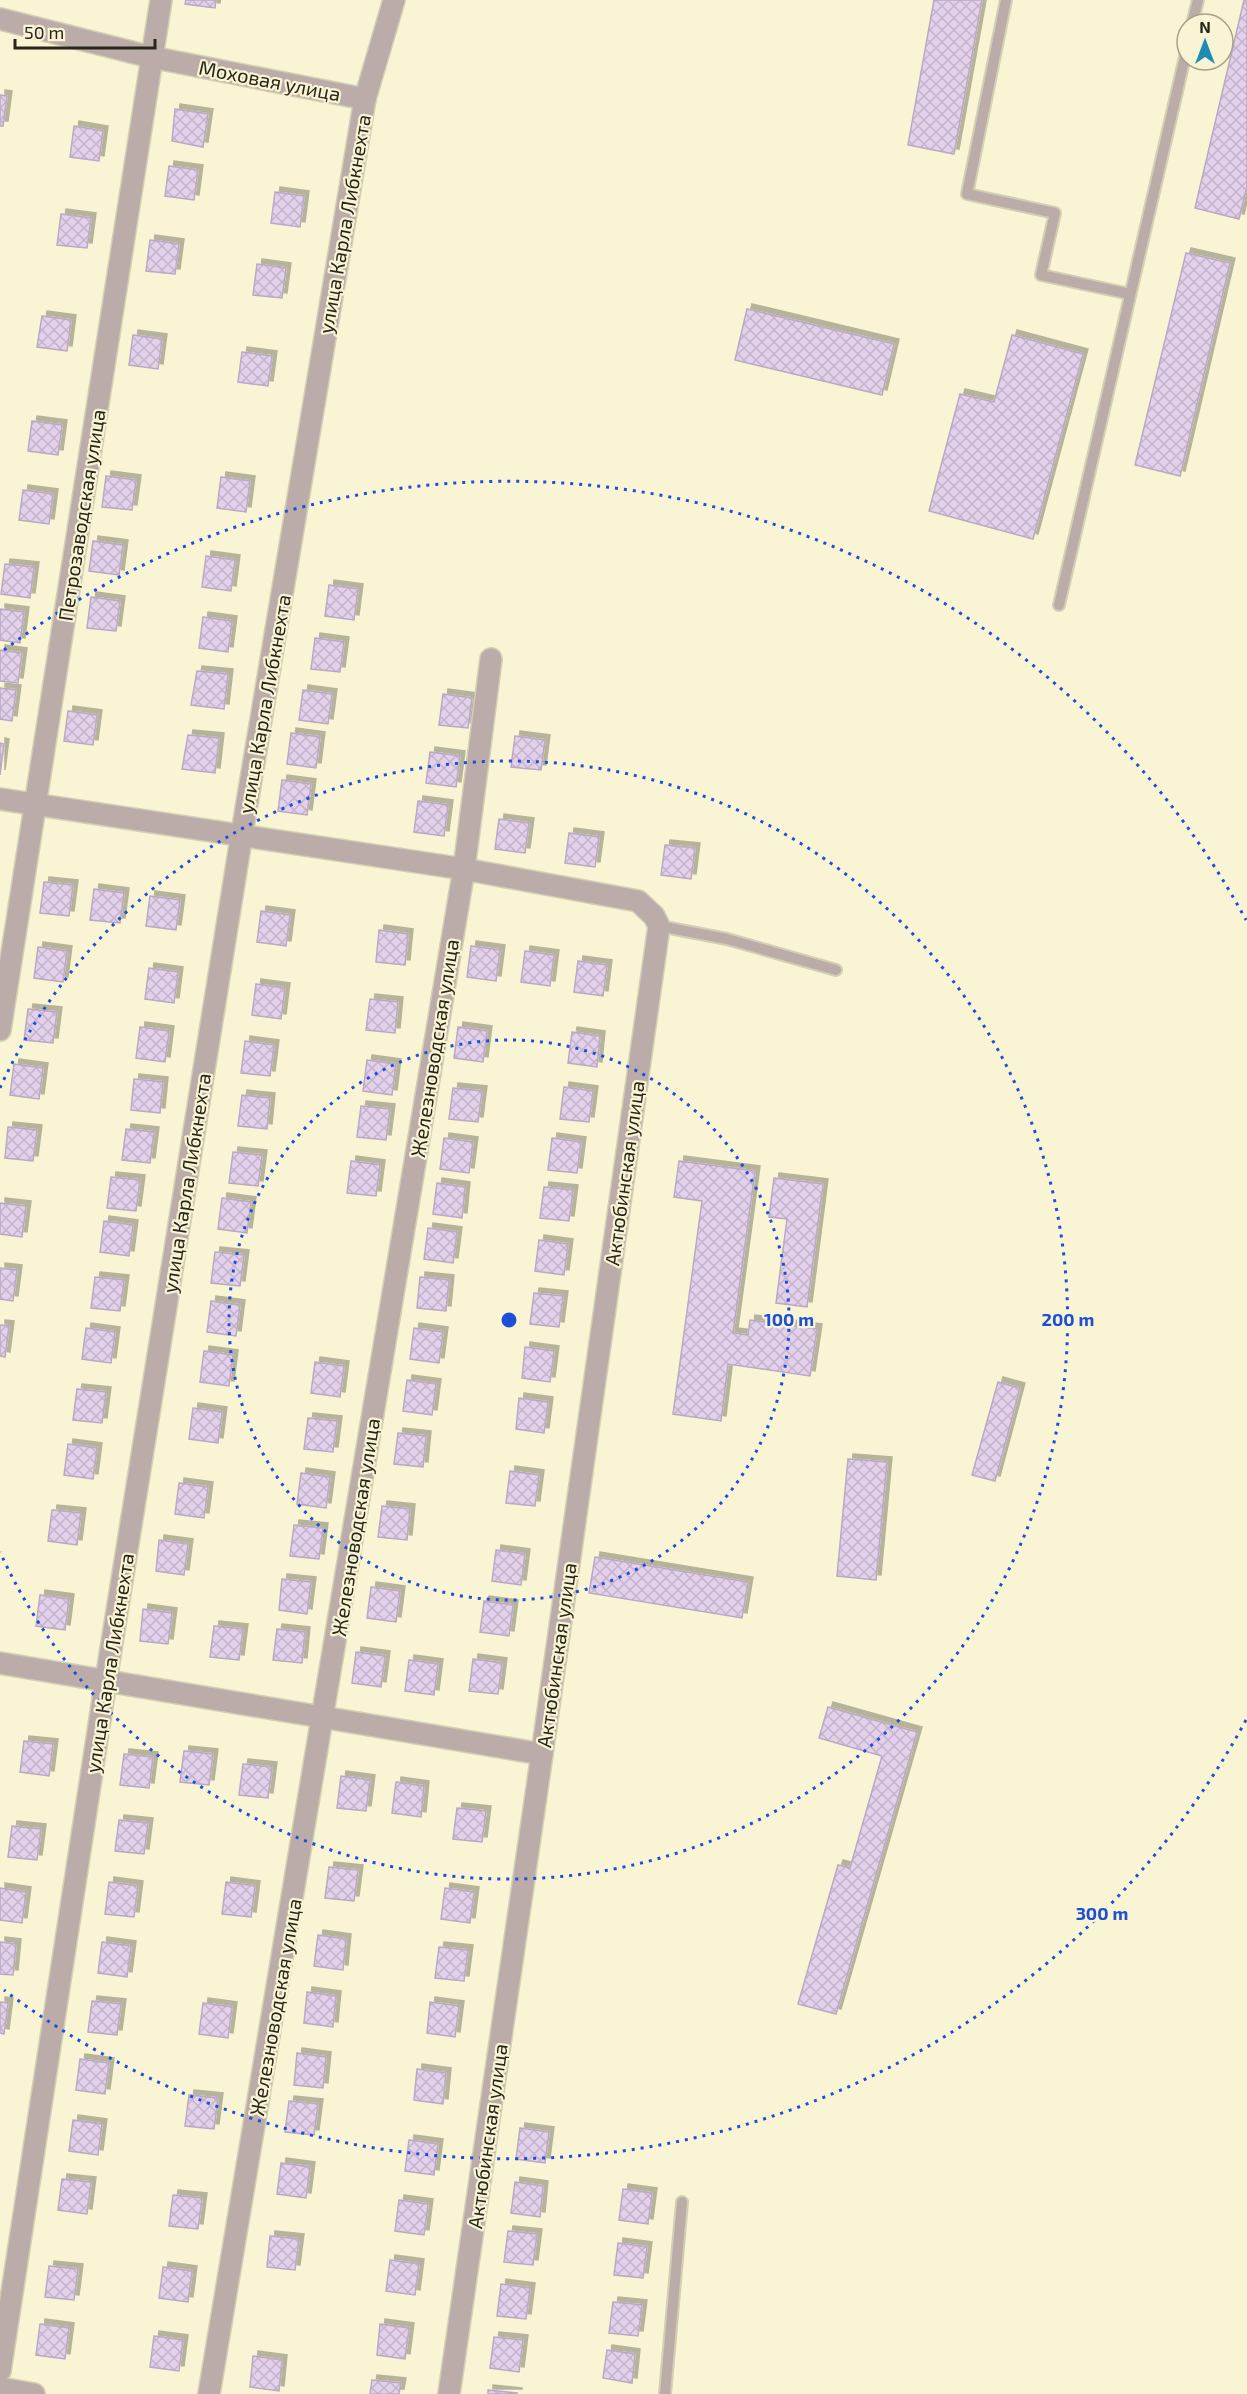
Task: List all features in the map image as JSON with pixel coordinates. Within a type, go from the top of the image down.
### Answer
[{"type":"street","name":"Петрозаводская улица","points":[[0,1030],[161,0]]},
{"type":"street","name":"улица Карла Либкнехта","points":[[0,2371],[106,1680],[242,833],[365,99],[394,0]]},
{"type":"street","name":"Моховая улица","points":[[0,19],[152,57],[365,99]]},
{"type":"street","name":"Железноводская улица","points":[[209,2394],[464,869],[491,659]]},
{"type":"street","points":[[0,798],[242,833],[464,869],[638,901],[656,921]]},
{"type":"street","name":"Актюбинская улица","points":[[449,2394],[542,1754],[656,921]]},
{"type":"street","points":[[0,1663],[542,1754]]},
{"type":"street","points":[[0,2388],[34,2394]]},
{"type":"lane","points":[[1006,0],[967,194],[1055,213],[1041,275],[1130,294]]},
{"type":"lane","points":[[1059,605],[1181,72]]},
{"type":"lane","points":[[656,921],[836,970]]},
{"type":"lane","points":[[665,2394],[682,2202]]},
{"type":"building","points":[[186,0],[216,0],[215,8],[185,4]]},
{"type":"building","points":[[934,0],[982,0],[954,154],[908,145]]},
{"type":"building","points":[[1244,0],[1247,0],[1247,186],[1239,219],[1195,208],[1227,72],[1235,72],[1235,38]]},
{"type":"building","points":[[0,95],[7,96],[3,126],[0,126]]},
{"type":"building","points":[[175,109],[208,114],[203,147],[172,141]]},
{"type":"building","points":[[74,126],[103,131],[99,161],[70,157]]},
{"type":"building","points":[[169,166],[198,170],[194,200],[165,196]]},
{"type":"building","points":[[275,192],[304,196],[300,227],[271,223]]},
{"type":"building","points":[[61,214],[91,218],[87,248],[57,245]]},
{"type":"building","points":[[150,240],[179,244],[175,274],[146,271]]},
{"type":"building","points":[[1186,253],[1230,263],[1180,476],[1135,465]]},
{"type":"building","points":[[257,264],[286,268],[282,298],[253,295]]},
{"type":"building","points":[[747,309],[894,344],[882,395],[735,360]]},
{"type":"building","points":[[42,316],[71,320],[67,351],[37,347]]},
{"type":"building","points":[[133,335],[162,339],[158,369],[129,365]]},
{"type":"building","points":[[1012,335],[1083,354],[1033,539],[929,511],[960,394],[994,402]]},
{"type":"building","points":[[242,352],[272,356],[268,386],[238,382]]},
{"type":"building","points":[[32,421],[62,425],[58,455],[28,451]]},
{"type":"building","points":[[106,476],[136,480],[132,510],[102,507]]},
{"type":"building","points":[[221,477],[250,481],[246,512],[217,508]]},
{"type":"building","points":[[23,490],[53,494],[49,524],[19,520]]},
{"type":"building","points":[[93,541],[123,545],[119,575],[89,571]]},
{"type":"building","points":[[206,556],[235,560],[231,591],[202,587]]},
{"type":"building","points":[[5,564],[34,567],[30,598],[1,594]]},
{"type":"building","points":[[329,585],[358,589],[354,620],[325,616]]},
{"type":"building","points":[[91,597],[120,601],[116,631],[87,628]]},
{"type":"building","points":[[0,609],[24,612],[20,643],[0,640]]},
{"type":"building","points":[[203,617],[232,621],[228,652],[199,648]]},
{"type":"building","points":[[315,638],[344,642],[340,672],[311,669]]},
{"type":"building","points":[[0,650],[22,653],[18,683],[0,681]]},
{"type":"building","points":[[197,671],[228,674],[224,709],[191,705]]},
{"type":"building","points":[[0,688],[16,690],[12,721],[0,719]]},
{"type":"building","points":[[303,690],[332,694],[328,724],[299,720]]},
{"type":"building","points":[[443,694],[472,698],[468,728],[439,725]]},
{"type":"building","points":[[68,711],[97,715],[93,745],[64,741]]},
{"type":"building","points":[[291,733],[320,737],[316,768],[287,764]]},
{"type":"building","points":[[188,735],[219,738],[215,773],[182,769]]},
{"type":"building","points":[[515,736],[545,740],[541,770],[511,767]]},
{"type":"building","points":[[0,743],[4,744],[0,775]]},
{"type":"building","points":[[430,752],[460,756],[456,787],[426,783]]},
{"type":"building","points":[[282,780],[311,784],[307,815],[278,811]]},
{"type":"building","points":[[418,801],[448,805],[444,836],[414,832]]},
{"type":"building","points":[[499,819],[529,823],[525,853],[495,849]]},
{"type":"building","points":[[569,833],[599,837],[595,867],[565,863]]},
{"type":"building","points":[[665,845],[695,848],[691,879],[661,875]]},
{"type":"building","points":[[44,882],[73,885],[69,916],[40,913]]},
{"type":"building","points":[[94,889],[124,893],[120,923],[90,920]]},
{"type":"building","points":[[150,896],[180,900],[176,930],[146,926]]},
{"type":"building","points":[[261,911],[290,915],[286,946],[257,942]]},
{"type":"building","points":[[379,930],[408,934],[405,965],[376,962]]},
{"type":"building","points":[[471,946],[500,950],[496,981],[467,977]]},
{"type":"building","points":[[38,947],[67,951],[63,982],[34,978]]},
{"type":"building","points":[[525,951],[554,955],[550,986],[521,982]]},
{"type":"building","points":[[578,961],[607,965],[603,996],[574,992]]},
{"type":"building","points":[[149,968],[178,972],[174,1003],[145,999]]},
{"type":"building","points":[[256,984],[285,988],[281,1019],[252,1015]]},
{"type":"building","points":[[370,999],[398,1002],[395,1033],[366,1030]]},
{"type":"building","points":[[28,1009],[57,1012],[53,1043],[24,1040]]},
{"type":"building","points":[[140,1027],[169,1031],[165,1062],[136,1058]]},
{"type":"building","points":[[458,1027],[487,1031],[483,1062],[454,1058]]},
{"type":"building","points":[[572,1032],[600,1036],[597,1067],[568,1063]]},
{"type":"building","points":[[245,1041],[274,1045],[270,1076],[241,1073]]},
{"type":"building","points":[[367,1060],[396,1064],[392,1095],[363,1091]]},
{"type":"building","points":[[14,1064],[43,1068],[39,1099],[10,1095]]},
{"type":"building","points":[[134,1079],[163,1082],[160,1113],[131,1110]]},
{"type":"building","points":[[564,1087],[593,1091],[589,1122],[560,1119]]},
{"type":"building","points":[[453,1088],[482,1091],[478,1122],[449,1119]]},
{"type":"building","points":[[242,1095],[270,1098],[267,1129],[238,1126]]},
{"type":"building","points":[[361,1106],[390,1109],[386,1140],[357,1137]]},
{"type":"building","points":[[8,1127],[37,1130],[33,1161],[5,1158]]},
{"type":"building","points":[[126,1129],[154,1132],[150,1163],[122,1160]]},
{"type":"building","points":[[444,1138],[473,1142],[469,1173],[440,1169]]},
{"type":"building","points":[[552,1138],[581,1142],[577,1173],[548,1170]]},
{"type":"building","points":[[233,1152],[262,1155],[258,1186],[229,1183]]},
{"type":"building","points":[[351,1161],[380,1165],[376,1196],[347,1193]]},
{"type":"building","points":[[679,1161],[755,1171],[733,1333],[748,1335],[750,1320],[817,1329],[810,1376],[728,1364],[721,1421],[673,1414],[702,1201],[674,1197]]},
{"type":"building","points":[[111,1177],[140,1180],[136,1211],[107,1208]]},
{"type":"building","points":[[774,1178],[823,1184],[807,1307],[776,1303],[787,1219],[769,1217]]},
{"type":"building","points":[[437,1183],[465,1187],[462,1218],[433,1214]]},
{"type":"building","points":[[544,1187],[573,1190],[569,1221],[540,1218]]},
{"type":"building","points":[[222,1198],[251,1202],[247,1233],[218,1229]]},
{"type":"building","points":[[0,1203],[26,1206],[22,1237],[0,1234]]},
{"type":"building","points":[[104,1221],[133,1225],[129,1256],[100,1252]]},
{"type":"building","points":[[428,1228],[457,1232],[453,1263],[424,1259]]},
{"type":"building","points":[[539,1240],[568,1244],[564,1275],[535,1271]]},
{"type":"building","points":[[215,1252],[244,1255],[240,1286],[211,1283]]},
{"type":"building","points":[[0,1268],[17,1270],[13,1301],[0,1299]]},
{"type":"building","points":[[95,1277],[124,1280],[120,1311],[91,1308]]},
{"type":"building","points":[[420,1277],[449,1280],[446,1311],[417,1308]]},
{"type":"building","points":[[534,1293],[563,1296],[559,1327],[530,1324]]},
{"type":"building","points":[[211,1301],[240,1305],[236,1336],[207,1332]]},
{"type":"building","points":[[0,1325],[9,1326],[5,1357],[0,1356]]},
{"type":"building","points":[[86,1328],[115,1332],[111,1363],[82,1359]]},
{"type":"building","points":[[414,1328],[443,1332],[439,1363],[410,1359]]},
{"type":"building","points":[[525,1347],[554,1351],[550,1382],[522,1378]]},
{"type":"building","points":[[204,1351],[233,1355],[229,1386],[200,1382]]},
{"type":"building","points":[[315,1362],[344,1366],[340,1397],[311,1393]]},
{"type":"building","points":[[407,1380],[436,1384],[432,1415],[403,1411]]},
{"type":"building","points":[[998,1382],[1020,1388],[995,1481],[972,1475]]},
{"type":"building","points":[[77,1389],[106,1392],[102,1423],[73,1420]]},
{"type":"building","points":[[519,1398],[548,1402],[544,1433],[516,1429]]},
{"type":"building","points":[[193,1408],[222,1412],[218,1443],[189,1439]]},
{"type":"building","points":[[308,1418],[337,1421],[333,1452],[304,1449]]},
{"type":"building","points":[[398,1433],[426,1436],[423,1467],[394,1464]]},
{"type":"building","points":[[68,1444],[97,1448],[93,1479],[64,1475]]},
{"type":"building","points":[[848,1459],[887,1462],[876,1580],[837,1576]]},
{"type":"building","points":[[510,1471],[539,1475],[535,1506],[506,1503]]},
{"type":"building","points":[[301,1473],[330,1477],[326,1508],[297,1504]]},
{"type":"building","points":[[179,1483],[208,1487],[204,1518],[175,1514]]},
{"type":"building","points":[[382,1506],[410,1509],[407,1540],[378,1537]]},
{"type":"building","points":[[52,1510],[81,1513],[77,1545],[48,1541]]},
{"type":"building","points":[[294,1525],[323,1528],[319,1559],[290,1556]]},
{"type":"building","points":[[159,1540],[188,1544],[184,1575],[156,1571]]},
{"type":"building","points":[[496,1550],[525,1554],[521,1585],[492,1581]]},
{"type":"building","points":[[595,1557],[748,1582],[742,1618],[589,1593]]},
{"type":"building","points":[[282,1579],[311,1582],[307,1614],[279,1610]]},
{"type":"building","points":[[371,1587],[400,1591],[396,1622],[367,1618]]},
{"type":"building","points":[[40,1595],[69,1599],[65,1630],[36,1626]]},
{"type":"building","points":[[484,1601],[513,1605],[509,1636],[480,1632]]},
{"type":"building","points":[[143,1609],[172,1613],[168,1644],[140,1641]]},
{"type":"building","points":[[214,1626],[243,1629],[239,1660],[210,1657]]},
{"type":"building","points":[[277,1629],[305,1632],[302,1663],[273,1660]]},
{"type":"building","points":[[356,1652],[385,1656],[381,1687],[352,1683]]},
{"type":"building","points":[[473,1659],[502,1663],[498,1694],[469,1691]]},
{"type":"building","points":[[409,1660],[438,1664],[434,1695],[405,1691]]},
{"type":"building","points":[[828,1707],[917,1732],[836,2014],[798,2004],[838,1865],[850,1868],[882,1756],[819,1738]]},
{"type":"building","points":[[24,1741],[53,1744],[49,1776],[20,1772]]},
{"type":"building","points":[[184,1751],[213,1754],[209,1785],[180,1782]]},
{"type":"building","points":[[124,1754],[153,1757],[149,1788],[120,1785]]},
{"type":"building","points":[[243,1764],[272,1767],[268,1798],[239,1795]]},
{"type":"building","points":[[341,1776],[370,1780],[366,1811],[337,1808]]},
{"type":"building","points":[[396,1782],[424,1786],[421,1817],[392,1813]]},
{"type":"building","points":[[457,1808],[486,1811],[482,1842],[453,1839]]},
{"type":"building","points":[[119,1820],[148,1823],[144,1854],[115,1851]]},
{"type":"building","points":[[12,1826],[41,1829],[37,1860],[8,1857]]},
{"type":"building","points":[[329,1867],[358,1870],[354,1901],[325,1898]]},
{"type":"building","points":[[109,1882],[138,1886],[134,1917],[105,1914]]},
{"type":"building","points":[[226,1882],[255,1886],[251,1917],[222,1914]]},
{"type":"building","points":[[0,1888],[26,1892],[22,1923],[0,1920]]},
{"type":"building","points":[[445,1888],[474,1892],[470,1923],[441,1919]]},
{"type":"building","points":[[318,1935],[346,1939],[343,1970],[314,1966]]},
{"type":"building","points":[[0,1942],[16,1944],[13,1975],[0,1974]]},
{"type":"building","points":[[102,1942],[131,1946],[127,1977],[98,1973]]},
{"type":"building","points":[[439,1947],[468,1950],[464,1981],[435,1978]]},
{"type":"building","points":[[307,1992],[336,1996],[333,2027],[304,2023]]},
{"type":"building","points":[[92,2001],[121,2004],[117,2035],[88,2032]]},
{"type":"building","points":[[0,2002],[8,2003],[4,2034],[0,2033]]},
{"type":"building","points":[[430,2002],[459,2006],[455,2037],[427,2033]]},
{"type":"building","points":[[203,2003],[232,2007],[228,2038],[199,2034]]},
{"type":"building","points":[[297,2053],[326,2057],[323,2088],[294,2085]]},
{"type":"building","points":[[80,2059],[109,2063],[105,2094],[76,2090]]},
{"type":"building","points":[[417,2069],[446,2073],[443,2104],[414,2100]]},
{"type":"building","points":[[189,2095],[218,2098],[214,2129],[185,2126]]},
{"type":"building","points":[[289,2101],[318,2104],[314,2135],[285,2132]]},
{"type":"building","points":[[73,2120],[102,2124],[98,2155],[69,2151]]},
{"type":"building","points":[[520,2128],[549,2132],[545,2163],[516,2159]]},
{"type":"building","points":[[409,2140],[438,2144],[434,2175],[405,2171]]},
{"type":"building","points":[[281,2163],[310,2167],[306,2198],[277,2194]]},
{"type":"building","points":[[62,2179],[91,2182],[87,2214],[58,2210]]},
{"type":"building","points":[[515,2182],[543,2186],[540,2217],[511,2213]]},
{"type":"building","points":[[623,2189],[652,2193],[648,2224],[619,2220]]},
{"type":"building","points":[[173,2195],[202,2198],[198,2229],[169,2226]]},
{"type":"building","points":[[399,2200],[428,2204],[424,2235],[395,2231]]},
{"type":"building","points":[[508,2231],[537,2234],[533,2265],[504,2262]]},
{"type":"building","points":[[270,2236],[299,2239],[295,2270],[267,2267]]},
{"type":"building","points":[[618,2243],[647,2247],[643,2278],[614,2275]]},
{"type":"building","points":[[390,2260],[419,2264],[415,2295],[386,2291]]},
{"type":"building","points":[[49,2266],[78,2269],[74,2300],[45,2297]]},
{"type":"building","points":[[163,2267],[192,2271],[188,2302],[159,2298]]},
{"type":"building","points":[[501,2284],[530,2288],[526,2319],[497,2316]]},
{"type":"building","points":[[613,2302],[642,2305],[638,2336],[609,2333]]},
{"type":"building","points":[[40,2324],[69,2328],[65,2359],[36,2355]]},
{"type":"building","points":[[380,2324],[409,2328],[405,2359],[377,2355]]},
{"type":"building","points":[[154,2336],[183,2340],[179,2371],[150,2367]]},
{"type":"building","points":[[494,2337],[523,2340],[519,2372],[490,2368]]},
{"type":"building","points":[[607,2350],[635,2354],[632,2383],[603,2378]]},
{"type":"building","points":[[253,2356],[282,2360],[279,2391],[250,2387]]},
{"type":"building","points":[[372,2380],[401,2383],[399,2394],[370,2394]]},
{"type":"building","points":[[488,2390],[517,2393],[517,2394],[488,2394]]}]
